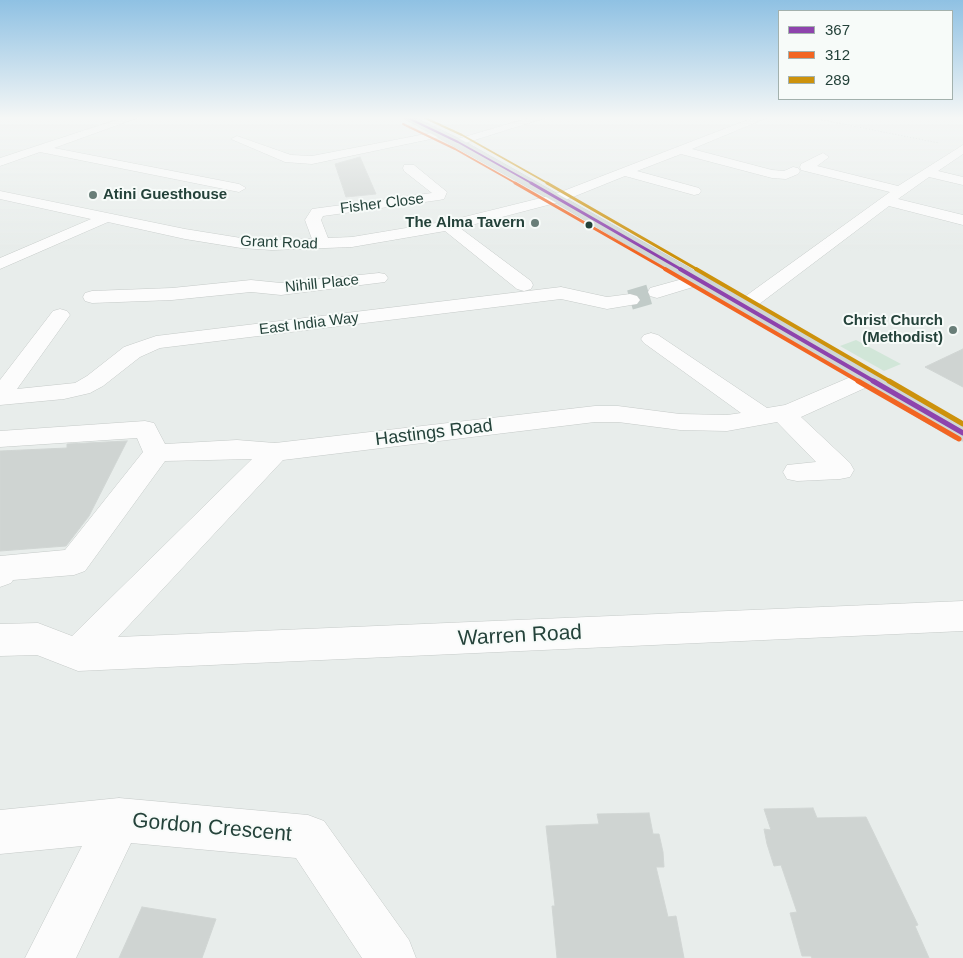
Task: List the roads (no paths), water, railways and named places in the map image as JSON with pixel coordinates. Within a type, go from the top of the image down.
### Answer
[{"type":"main road","points":[[493,162],[963,433]]},
{"type":"street","points":[[105,162],[239,188]]},
{"type":"street","name":"Grant Road","points":[[0,195],[185,234],[268,266],[322,244],[352,242],[448,226],[558,198],[651,162]]},
{"type":"street","points":[[725,162],[772,174],[786,175],[792,171]]},
{"type":"street","points":[[815,162],[806,167],[902,191]]},
{"type":"street","points":[[743,307],[944,162]]},
{"type":"street","name":"Fisher Close","points":[[322,244],[313,220],[317,212],[439,196],[440,192],[408,168]]},
{"type":"street","points":[[625,172],[694,191]]},
{"type":"street","points":[[927,173],[963,181]]},
{"type":"street","points":[[0,206],[18,199]]},
{"type":"street","points":[[888,201],[963,220]]},
{"type":"street","points":[[0,264],[105,218]]},
{"type":"street","points":[[448,226],[524,285]]},
{"type":"street","name":"Nihill Place","points":[[92,297],[251,286],[268,266],[281,289],[379,278]]},
{"type":"street","points":[[657,292],[696,280]]},
{"type":"street","name":"East India Way","points":[[0,397],[64,392],[82,388],[132,352],[156,342],[561,293],[607,302],[630,300]]},
{"type":"street","name":"East India Way","points":[[0,397],[60,315]]},
{"type":"street","points":[[651,339],[773,415],[840,470],[797,472]]},
{"type":"street","name":"Hastings Road","points":[[157,453],[238,449],[275,452],[595,414],[618,414],[680,422],[727,423],[773,415],[868,378]]},
{"type":"street","points":[[0,439],[145,429],[157,453],[74,562],[4,568],[0,574]]},
{"type":"street","points":[[0,640],[38,639],[78,655],[275,452]]},
{"type":"street","name":"Warren Road","points":[[78,655],[963,616]]},
{"type":"street","name":"Gordon Crescent","points":[[50,958],[119,820]]},
{"type":"street","name":"Gordon Crescent","points":[[0,832],[119,820],[308,836],[391,958]]},
{"type":"tunnel","points":[[630,300],[657,292]]},
{"type":"place","name":"Atini Guesthouse","points":[[93,195]]},
{"type":"place","name":"The Alma Tavern","points":[[535,223]]},
{"type":"place","name":"Christ Church (Methodist)","points":[[953,330]]}]
